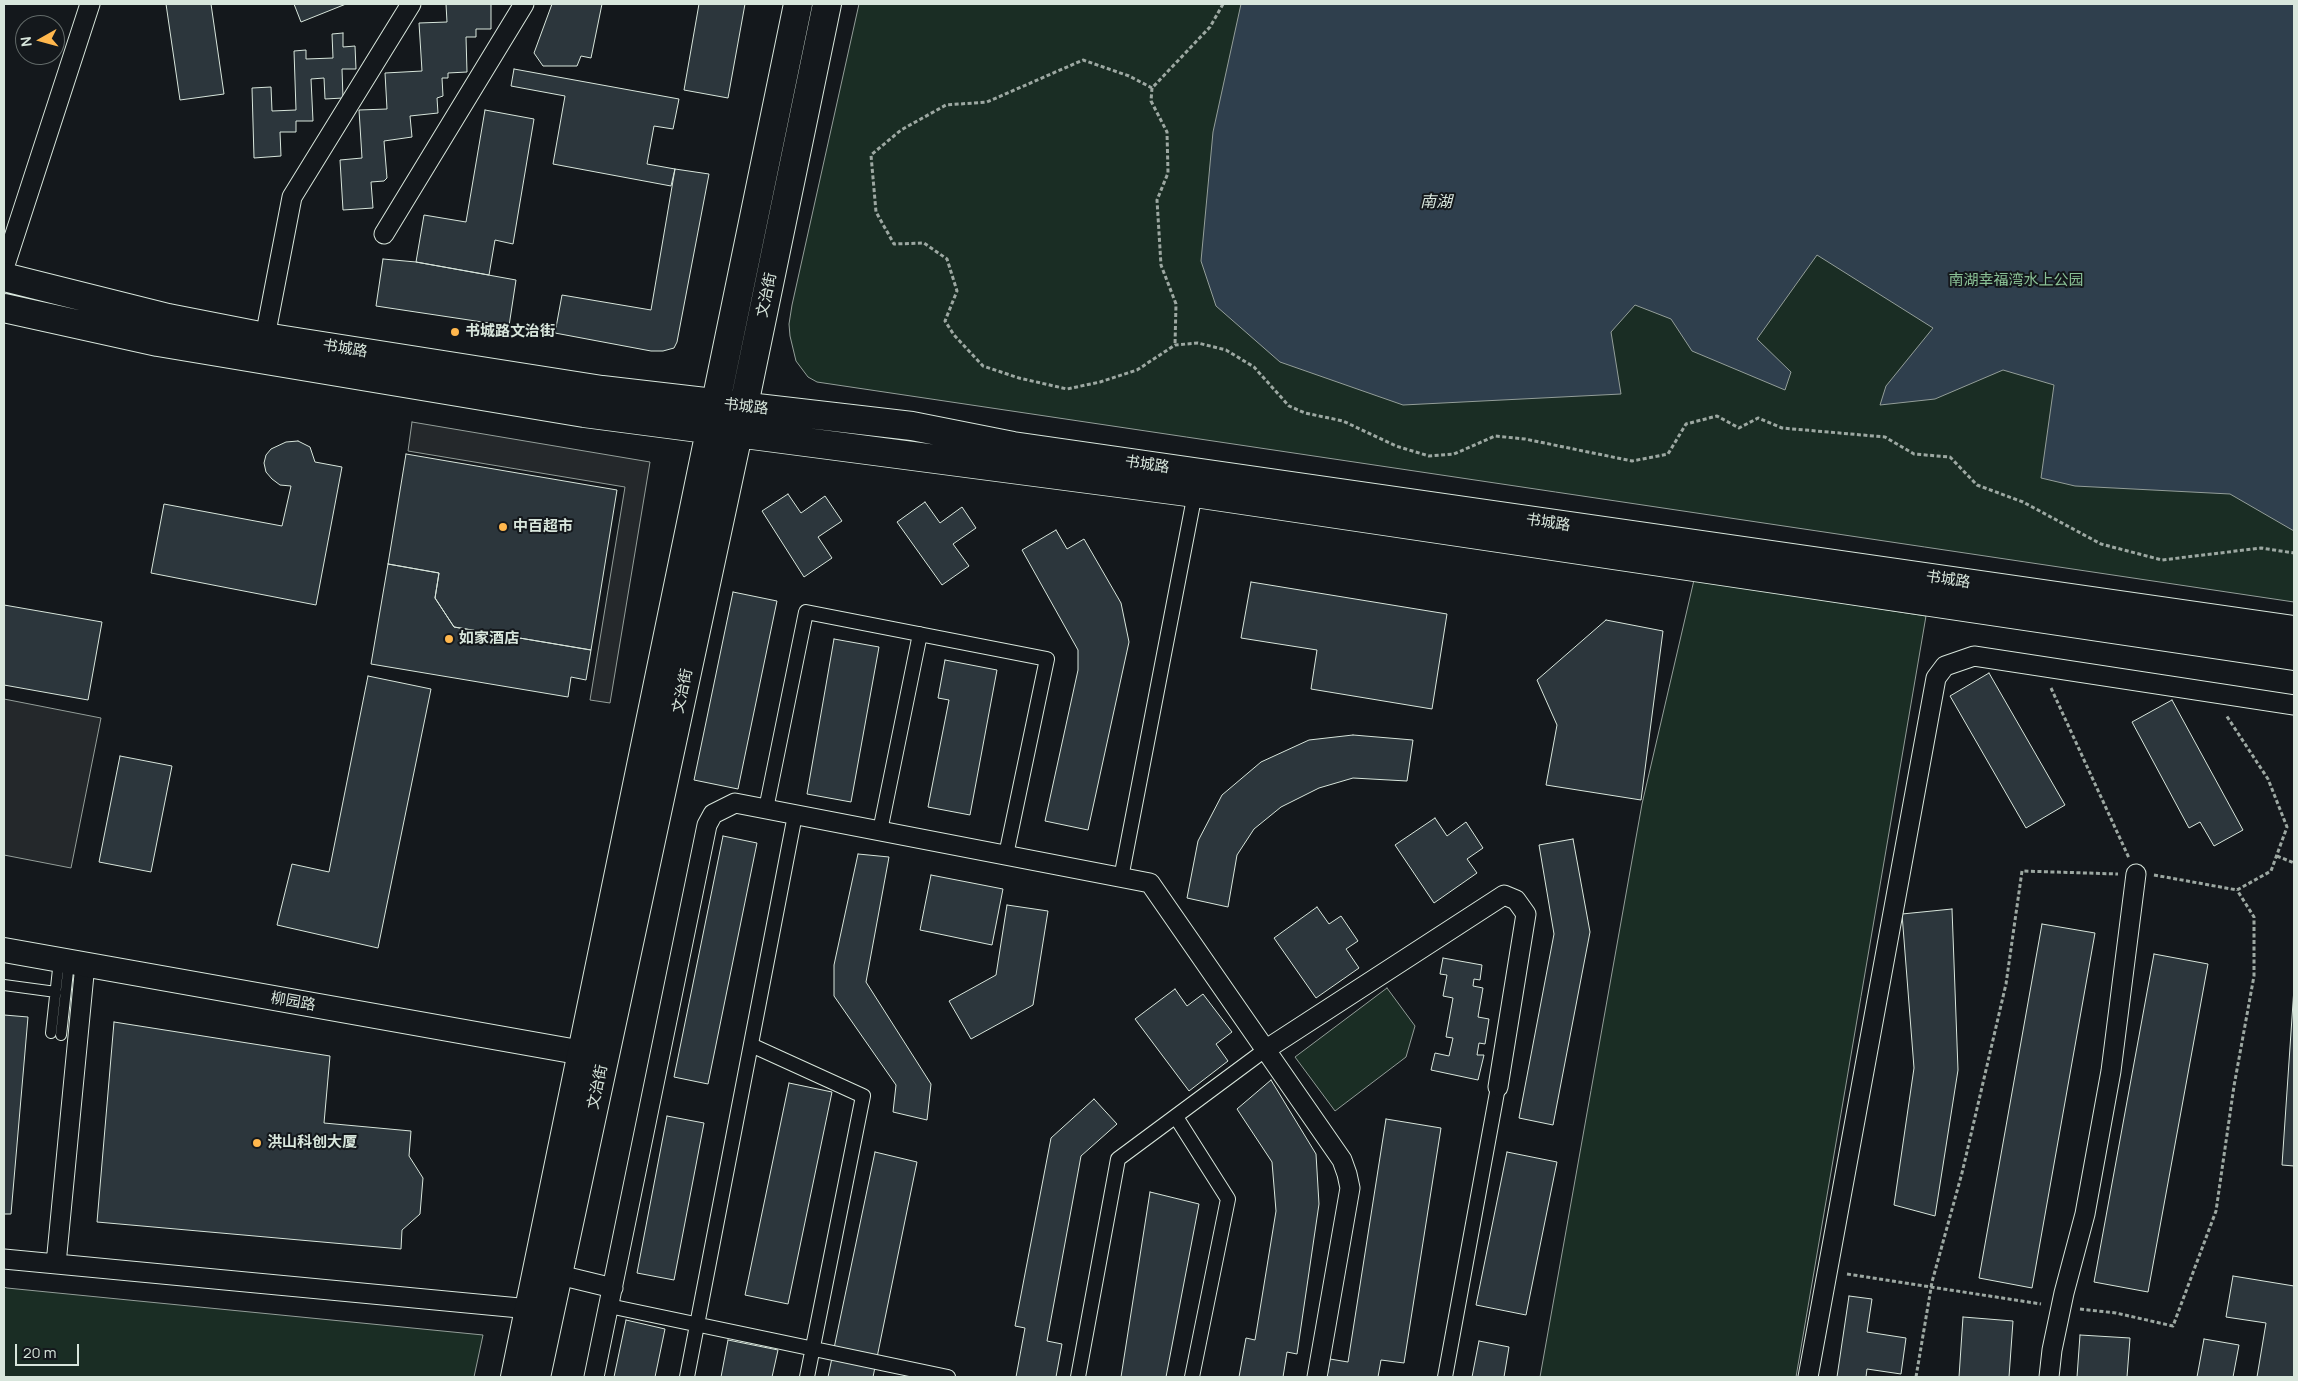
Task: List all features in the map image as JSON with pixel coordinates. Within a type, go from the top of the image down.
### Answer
[{"type":"main road","name":"文治街","points":[[536,1377],[548,1273],[583,1053],[798,4]]},
{"type":"main road","name":"文治街","points":[[515,1377],[530,1309],[548,1273],[738,434],[827,4]]},
{"type":"main road","name":"书城路","points":[[4,277],[168,318],[265,337],[602,390],[912,426],[1023,447],[2294,630]]},
{"type":"main road","name":"书城路","points":[[4,308],[158,342],[584,413],[1195,493],[2294,656]]},
{"type":"street","points":[[4,268],[90,4]]},
{"type":"street","points":[[265,337],[292,197],[411,4]]},
{"type":"street","points":[[384,234],[524,4]]},
{"type":"street","points":[[1122,878],[1195,493]]},
{"type":"street","points":[[766,809],[806,612],[1047,659],[1006,855]]},
{"type":"street","points":[[880,832],[920,634]]},
{"type":"street","points":[[1808,1377],[1936,678],[1945,666],[1974,656],[2294,705]]},
{"type":"street","points":[[594,1377],[707,825],[713,814],[734,803],[1150,883],[1342,1160],[1350,1188],[1317,1377]]},
{"type":"street","points":[[687,1377],[795,815]]},
{"type":"street","points":[[2049,1377],[2061,1307],[2085,1214],[2111,1071],[2136,874]]},
{"type":"street","points":[[1078,1377],[1118,1160],[1265,1050],[1504,896],[1516,900],[1526,914],[1498,1087],[1445,1377]]},
{"type":"street","name":"柳园路","points":[[4,950],[583,1053]]},
{"type":"street","points":[[56,1264],[71,962]]},
{"type":"street","points":[[751,1045],[863,1096],[807,1377]]},
{"type":"street","points":[[1176,1117],[1228,1198],[1192,1377]]},
{"type":"street","points":[[4,1259],[530,1309]]},
{"type":"street","points":[[548,1273],[612,1288]]},
{"type":"street","points":[[609,1306],[948,1377]]},
{"type":"lane","points":[[71,962],[56,1034],[56,992],[71,962]]},
{"type":"lane","points":[[4,985],[56,992]]},
{"type":"path","points":[[1175,345],[1176,304],[1161,265],[1157,200],[1168,174],[1167,132],[1151,101],[1152,88],[1210,27],[1223,4]]},
{"type":"path","points":[[1152,88],[1129,76],[1083,60],[987,102],[946,105],[901,130],[871,155],[876,212],[894,244],[924,243],[947,259],[957,291],[945,320],[954,335],[983,366],[1019,378],[1067,389],[1100,382],[1137,370],[1175,345],[1198,343],[1226,350],[1254,367],[1289,406],[1305,413],[1342,421],[1396,446],[1429,456],[1454,454],[1495,436],[1525,439],[1632,461],[1668,454],[1686,424],[1717,416],[1739,428],[1758,418],[1782,428],[1885,437],[1914,454],[1950,457],[1977,485],[2023,502],[2101,544],[2162,560],[2261,548],[2294,553]]},
{"type":"path","points":[[2041,666],[2136,874]]},
{"type":"path","points":[[1916,1377],[1930,1286],[1962,1173],[2006,984],[2022,870],[2089,875],[2152,874],[2237,890],[2271,871],[2287,827],[2268,779],[2210,692]]},
{"type":"path","points":[[2277,856],[2294,863]]},
{"type":"path","points":[[1827,1271],[1930,1286],[1998,1299],[2116,1313],[2173,1326],[2216,1211],[2234,1086],[2254,976],[2254,917],[2237,890]]},
{"type":"green space","name":"南湖幸福湾水上公园","points":[[859,4],[2294,4],[2294,602],[817,382],[808,377],[796,361],[789,324]]},
{"type":"green space","points":[[1694,580],[1926,616],[1796,1377],[1540,1377],[1642,804]]},
{"type":"green space","points":[[1387,988],[1415,1026],[1406,1057],[1335,1111],[1295,1057]]},
{"type":"green space","points":[[4,1287],[483,1335],[474,1377],[4,1377]]},
{"type":"shaded area","points":[[412,422],[650,462],[610,703],[590,700],[625,487],[408,451]]},
{"type":"shaded area","points":[[4,699],[101,718],[71,868],[4,855]]},
{"type":"water","name":"南湖","points":[[1241,4],[2294,4],[2294,531],[2230,494],[2075,486],[2041,478],[2054,385],[2003,370],[1935,399],[1880,405],[1886,386],[1933,328],[1817,255],[1757,339],[1791,372],[1785,390],[1692,351],[1671,319],[1635,305],[1611,332],[1621,394],[1403,405],[1280,362],[1216,306],[1201,261],[1213,132]]},
{"type":"building","points":[[166,4],[211,4],[224,94],[180,100]]},
{"type":"building","points":[[294,4],[346,4],[301,22]]},
{"type":"building","points":[[446,4],[491,4],[491,29],[476,29],[476,37],[466,37],[467,72],[448,73],[448,78],[442,78],[443,96],[437,98],[438,113],[410,116],[412,137],[384,141],[387,178],[384,181],[371,182],[373,208],[343,210],[340,160],[362,158],[359,110],[387,109],[385,73],[422,71],[419,23],[447,22]]},
{"type":"building","points":[[552,4],[602,4],[591,58],[581,56],[577,66],[543,66],[534,53]]},
{"type":"building","points":[[699,4],[745,4],[728,98],[684,90]]},
{"type":"building","points":[[343,33],[343,47],[355,46],[356,69],[342,69],[343,98],[325,99],[324,78],[311,79],[313,121],[296,121],[296,132],[280,132],[281,156],[254,158],[252,88],[271,87],[272,111],[296,110],[294,51],[306,50],[306,59],[333,58],[332,34]]},
{"type":"building","points":[[514,69],[679,99],[673,129],[654,126],[647,164],[675,169],[671,186],[553,164],[565,96],[511,86]]},
{"type":"building","points":[[485,110],[534,119],[513,244],[495,240],[489,275],[416,262],[424,215],[466,222]]},
{"type":"building","points":[[675,169],[709,174],[677,342],[674,348],[663,351],[651,351],[555,333],[562,295],[651,310]]},
{"type":"building","points":[[383,259],[416,262],[516,280],[509,326],[376,306]]},
{"type":"building","points":[[298,441],[310,447],[315,462],[342,467],[316,605],[151,573],[164,504],[282,526],[291,486],[280,485],[272,479],[266,472],[264,463],[266,455],[271,449],[286,442]]},
{"type":"building","name":"中百超市","points":[[406,454],[617,490],[591,650],[454,627],[435,598],[439,573],[388,564]]},
{"type":"building","points":[[788,494],[801,513],[825,496],[842,521],[818,537],[832,558],[804,577],[762,511]]},
{"type":"building","points":[[925,502],[940,523],[962,507],[976,528],[953,544],[969,566],[942,585],[897,522]]},
{"type":"building","points":[[1056,530],[1067,549],[1084,539],[1121,603],[1129,642],[1088,830],[1045,821],[1078,670],[1078,650],[1022,550]]},
{"type":"building","name":"如家酒店","points":[[388,564],[439,573],[435,598],[454,627],[591,650],[586,680],[571,677],[568,697],[371,664]]},
{"type":"building","points":[[1251,582],[1447,614],[1432,709],[1311,689],[1317,650],[1241,638]]},
{"type":"building","points":[[733,592],[777,601],[738,789],[694,780]]},
{"type":"building","points":[[4,605],[102,622],[88,700],[4,685]]},
{"type":"building","points":[[1606,620],[1663,631],[1641,800],[1546,785],[1557,725],[1537,680]]},
{"type":"building","points":[[834,639],[879,647],[851,802],[807,794]]},
{"type":"building","points":[[945,660],[997,670],[970,815],[928,807],[949,700],[938,698]]},
{"type":"building","points":[[1989,673],[2065,805],[2026,828],[1950,696]]},
{"type":"building","points":[[368,676],[431,689],[378,948],[277,925],[292,864],[329,872]]},
{"type":"building","points":[[2172,700],[2243,830],[2214,846],[2200,822],[2189,828],[2132,722]]},
{"type":"building","points":[[1353,735],[1413,740],[1407,781],[1353,778],[1319,788],[1281,807],[1254,829],[1237,855],[1228,907],[1187,898],[1198,841],[1222,795],[1261,762],[1309,740]]},
{"type":"building","points":[[120,756],[172,766],[151,872],[99,862]]},
{"type":"building","points":[[1435,818],[1447,836],[1466,822],[1483,848],[1467,859],[1477,873],[1434,903],[1395,845]]},
{"type":"building","points":[[723,836],[757,843],[708,1084],[674,1077]]},
{"type":"building","points":[[1573,839],[1590,932],[1553,1125],[1519,1118],[1554,934],[1539,845]]},
{"type":"building","points":[[858,854],[889,857],[866,982],[931,1084],[927,1120],[893,1112],[896,1085],[834,996],[834,965]]},
{"type":"building","points":[[931,875],[1003,889],[992,945],[920,930]]},
{"type":"building","points":[[1007,905],[1048,911],[1033,1005],[971,1039],[949,1001],[996,975]]},
{"type":"building","points":[[1317,907],[1329,924],[1341,916],[1358,941],[1346,949],[1359,968],[1316,998],[1274,938]]},
{"type":"building","points":[[1952,909],[1958,1070],[1935,1216],[1894,1205],[1914,1068],[1902,914]]},
{"type":"building","points":[[2042,924],[2095,933],[2032,1288],[1979,1278]]},
{"type":"building","points":[[2154,954],[2208,964],[2148,1292],[2094,1282]]},
{"type":"building","points":[[1443,958],[1482,965],[1480,980],[1474,979],[1473,986],[1483,988],[1478,1017],[1489,1019],[1485,1044],[1479,1043],[1477,1055],[1484,1055],[1478,1080],[1431,1070],[1435,1053],[1449,1056],[1453,1038],[1446,1037],[1453,998],[1443,996],[1447,975],[1440,974]]},
{"type":"building","points":[[2294,988],[2294,1166],[2282,1165]]},
{"type":"building","points":[[1175,989],[1187,1006],[1203,994],[1232,1032],[1216,1044],[1228,1061],[1189,1091],[1135,1019]]},
{"type":"building","points":[[4,1015],[28,1017],[11,1214],[4,1214]]},
{"type":"building","name":"洪山科创大厦","points":[[114,1022],[330,1056],[324,1123],[411,1131],[409,1156],[423,1178],[420,1214],[402,1230],[401,1249],[97,1222]]},
{"type":"building","points":[[1271,1080],[1316,1154],[1319,1204],[1297,1354],[1287,1352],[1283,1377],[1239,1377],[1246,1338],[1255,1340],[1276,1211],[1272,1162],[1237,1109]]},
{"type":"building","points":[[789,1083],[832,1092],[788,1304],[745,1295]]},
{"type":"building","points":[[1094,1099],[1117,1124],[1081,1156],[1047,1341],[1062,1344],[1056,1377],[1016,1377],[1025,1328],[1015,1326],[1051,1138]]},
{"type":"building","points":[[667,1116],[704,1123],[674,1280],[637,1273]]},
{"type":"building","points":[[1386,1119],[1441,1128],[1404,1363],[1381,1360],[1378,1377],[1327,1377],[1330,1359],[1348,1362]]},
{"type":"building","points":[[875,1152],[917,1162],[873,1377],[828,1377]]},
{"type":"building","points":[[1507,1152],[1557,1162],[1526,1315],[1476,1305]]},
{"type":"building","points":[[1150,1192],[1199,1204],[1166,1377],[1121,1377]]},
{"type":"building","points":[[2233,1276],[2294,1286],[2294,1377],[2257,1377],[2266,1323],[2226,1317]]},
{"type":"building","points":[[1849,1296],[1872,1299],[1867,1332],[1906,1338],[1901,1374],[1867,1369],[1866,1377],[1837,1377]]},
{"type":"building","points":[[1963,1317],[2013,1321],[2009,1377],[1959,1377]]},
{"type":"building","points":[[626,1320],[665,1329],[655,1377],[614,1377]]},
{"type":"building","points":[[2080,1335],[2130,1338],[2127,1377],[2077,1377]]},
{"type":"building","points":[[2204,1339],[2239,1345],[2233,1377],[2197,1377]]},
{"type":"building","points":[[728,1340],[778,1350],[772,1377],[721,1377]]},
{"type":"building","points":[[1479,1341],[1509,1347],[1504,1377],[1472,1377]]},
{"type":"place","name":"书城路文治街","points":[[455,332]]},
{"type":"place","name":"中百超市","points":[[503,527]]},
{"type":"place","name":"如家酒店","points":[[449,639]]},
{"type":"place","name":"洪山科创大厦","points":[[257,1143]]}]
